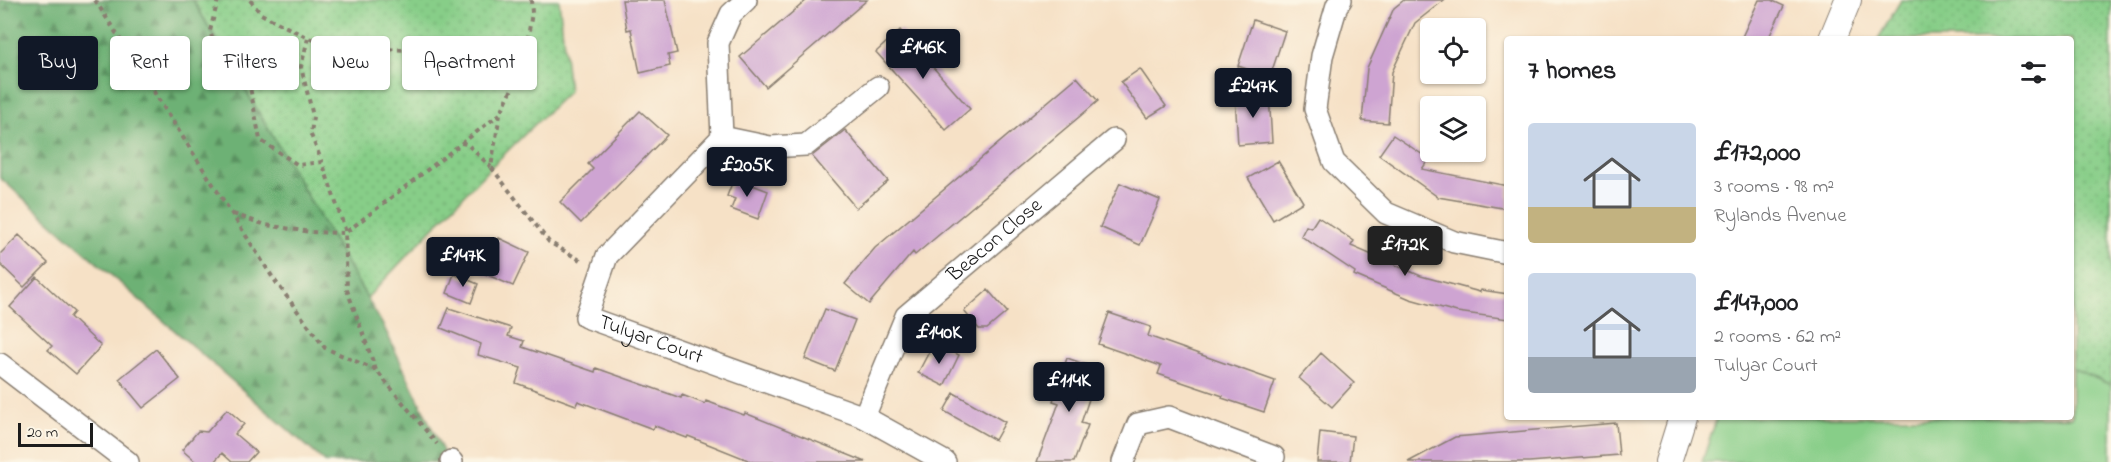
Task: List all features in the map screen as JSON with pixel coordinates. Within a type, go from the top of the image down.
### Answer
[{"type":"street","points":[[746,0],[731,14],[718,43],[722,137],[770,147],[806,145],[879,87]]},
{"type":"street","points":[[1341,0],[1337,5],[1322,56],[1315,109],[1334,162],[1386,213],[1454,242],[1504,252]]},
{"type":"street","points":[[1833,36],[1848,0]]},
{"type":"street","name":"Tulyar Court","points":[[722,137],[607,256],[586,317],[864,417]]},
{"type":"street","name":"Beacon Close","points":[[864,417],[906,316],[1114,140]]},
{"type":"street","points":[[0,364],[128,462]]},
{"type":"street","points":[[864,417],[945,462]]},
{"type":"street","points":[[1123,462],[1138,424],[1170,417],[1274,457]]},
{"type":"street","points":[[1668,462],[1681,420]]},
{"type":"path","points":[[95,0],[273,278],[325,348],[376,370]]},
{"type":"path","points":[[218,0],[210,31],[216,51],[230,73],[249,82],[261,140],[298,165],[321,162]]},
{"type":"path","points":[[250,0],[261,14],[308,38],[341,48],[402,50]]},
{"type":"path","points":[[528,36],[532,13],[531,0]]},
{"type":"path","points":[[308,38],[301,68],[314,116],[311,135],[345,233],[347,291],[376,370],[452,461]]},
{"type":"path","points":[[491,166],[501,114],[512,90]]},
{"type":"path","points":[[232,214],[266,225],[310,232],[345,233],[460,143],[501,114]]},
{"type":"path","points":[[460,143],[467,144],[491,166],[549,242],[601,272]]},
{"type":"green space","points":[[0,0],[193,0],[214,36],[202,36],[202,90],[246,90],[384,327],[448,462],[325,462],[0,178]]},
{"type":"green space","points":[[193,0],[559,0],[569,91],[491,167],[367,298],[246,90],[299,90],[299,36],[214,36]]},
{"type":"green space","points":[[1901,0],[2111,0],[2111,385],[2074,369],[2074,36],[1880,36]]},
{"type":"green space","points":[[2074,369],[2111,385],[2111,462],[1702,462],[1716,420],[2074,420]]},
{"type":"building","points":[[622,0],[665,0],[677,53],[668,55],[670,66],[640,73],[631,29],[627,30]]},
{"type":"building","points":[[807,0],[867,0],[766,87],[740,57]]},
{"type":"building","points":[[1404,0],[1444,0],[1415,23],[1392,72],[1388,123],[1362,121],[1367,68],[1394,8]]},
{"type":"building","points":[[1759,0],[1771,0],[1784,6],[1769,36],[1742,36]]},
{"type":"building","points":[[1253,20],[1285,31],[1270,77],[1238,66]]},
{"type":"building","points":[[900,30],[970,109],[946,130],[876,52]]},
{"type":"building","points":[[1140,69],[1166,106],[1147,118],[1121,82]]},
{"type":"building","points":[[1077,77],[1098,101],[915,255],[913,252],[869,304],[845,284],[875,248]]},
{"type":"building","points":[[1269,94],[1272,142],[1238,145],[1235,96]]},
{"type":"building","points":[[640,111],[667,135],[581,223],[560,202],[593,169],[588,164]]},
{"type":"building","points":[[845,130],[888,181],[856,208],[812,156]]},
{"type":"building","points":[[1393,135],[1420,153],[1420,162],[1427,162],[1422,169],[1504,185],[1504,208],[1438,197],[1379,155]]},
{"type":"building","points":[[1278,161],[1303,202],[1273,220],[1248,178]]},
{"type":"building","points":[[734,178],[768,191],[758,219],[731,209],[735,199],[727,196]]},
{"type":"building","points":[[1120,183],[1160,200],[1140,245],[1100,227]]},
{"type":"building","points":[[1318,217],[1354,241],[1351,246],[1421,276],[1480,292],[1481,290],[1504,293],[1504,318],[1457,312],[1410,299],[1354,275],[1355,272],[1301,236],[1306,226],[1311,228]]},
{"type":"building","points":[[19,235],[48,263],[24,287],[0,264],[0,254]]},
{"type":"building","points":[[499,238],[529,252],[513,286],[483,273]]},
{"type":"building","points":[[454,274],[478,284],[471,303],[447,293]]},
{"type":"building","points":[[37,277],[74,312],[70,317],[101,346],[76,374],[48,350],[52,346],[10,307]]},
{"type":"building","points":[[988,290],[1007,312],[987,329],[979,329],[964,311]]},
{"type":"building","points":[[449,308],[511,328],[508,336],[524,341],[522,347],[595,372],[596,368],[681,398],[682,395],[705,404],[706,401],[744,415],[745,413],[866,462],[753,462],[688,436],[687,438],[655,426],[653,429],[578,401],[576,405],[516,383],[521,368],[478,355],[481,344],[441,328]]},
{"type":"building","points":[[825,309],[855,320],[835,371],[805,359]]},
{"type":"building","points":[[1109,313],[1151,327],[1148,336],[1275,381],[1264,412],[1158,374],[1161,366],[1098,344]]},
{"type":"building","points":[[937,344],[959,355],[944,386],[918,373],[930,350],[933,351]]},
{"type":"building","points":[[156,349],[180,379],[143,408],[119,379]]},
{"type":"building","points":[[1321,353],[1354,383],[1332,407],[1299,378]]},
{"type":"building","points":[[1067,358],[1099,369],[1081,423],[1088,425],[1074,462],[1037,462],[1059,403],[1053,401]]},
{"type":"building","points":[[954,393],[1005,422],[995,440],[944,411]]},
{"type":"building","points":[[227,409],[244,424],[235,434],[256,452],[247,462],[232,462],[222,453],[214,462],[196,462],[182,450],[198,431],[207,432]]},
{"type":"building","points":[[1616,423],[1619,455],[1529,462],[1408,462],[1455,437]]},
{"type":"building","points":[[1320,432],[1353,436],[1350,462],[1317,462]]}]
